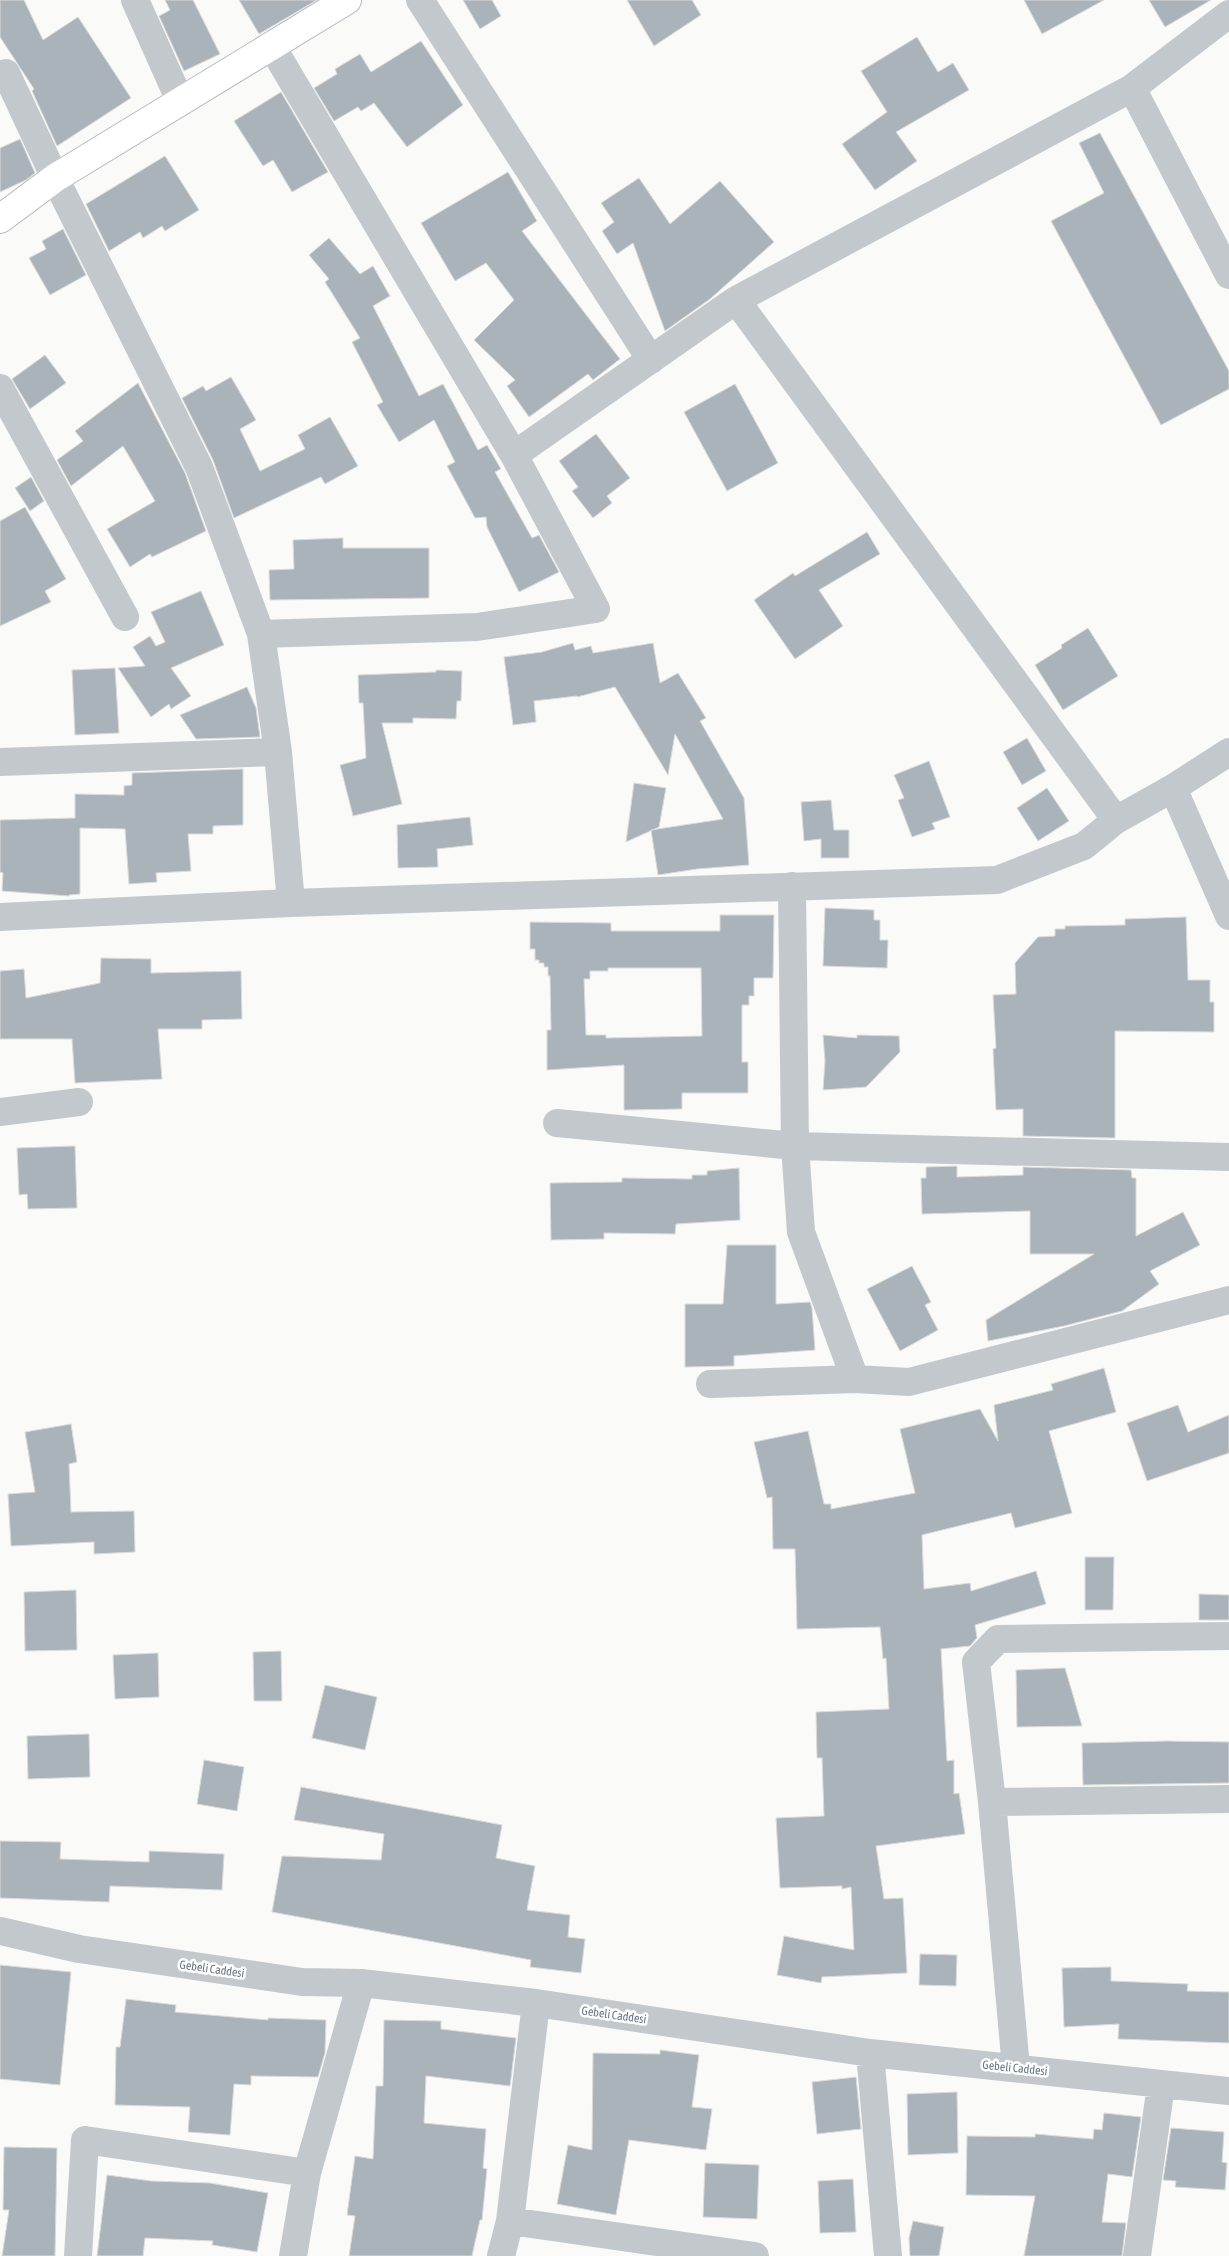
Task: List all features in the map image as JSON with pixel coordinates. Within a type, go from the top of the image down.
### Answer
[{"type":"street","points":[[135,0],[180,101]]},
{"type":"street","points":[[0,219],[55,178],[270,45],[347,0]]},
{"type":"street","points":[[420,0],[652,360]]},
{"type":"street","points":[[514,455],[736,300],[1132,88],[1229,14]]},
{"type":"street","points":[[261,634],[477,627],[596,610],[514,455],[270,45]]},
{"type":"street","points":[[0,75],[6,73],[55,178],[199,467],[261,634],[278,752],[291,902]]},
{"type":"street","points":[[1132,88],[1229,275]]},
{"type":"street","points":[[736,300],[1116,820]]},
{"type":"street","points":[[0,388],[125,617]]},
{"type":"street","points":[[0,762],[278,752]]},
{"type":"street","points":[[0,917],[291,902],[997,880],[1084,846],[1116,820],[1173,788],[1229,752]]},
{"type":"street","points":[[1173,788],[1229,916]]},
{"type":"street","points":[[792,886],[795,1146],[801,1232],[855,1379]]},
{"type":"street","points":[[0,1112],[79,1102]]},
{"type":"street","points":[[557,1123],[795,1146],[1229,1157]]},
{"type":"street","points":[[710,1384],[855,1379],[909,1382],[1229,1300]]},
{"type":"street","points":[[1016,2068],[992,1802],[976,1662],[998,1639],[1229,1636]]},
{"type":"street","points":[[992,1802],[1229,1799]]},
{"type":"street","name":"Gebeli Caddesi","points":[[0,1931],[79,1949],[292,1981],[361,1984],[536,2003],[870,2052],[1229,2091]]},
{"type":"street","points":[[293,2256],[307,2173],[361,1984]]},
{"type":"street","points":[[501,2256],[510,2221],[536,2003]]},
{"type":"street","points":[[870,2052],[888,2256]]},
{"type":"street","points":[[1137,2256],[1161,2085]]},
{"type":"street","points":[[78,2256],[85,2140],[307,2173]]},
{"type":"street","points":[[510,2221],[755,2256]]},
{"type":"building","points":[[0,0],[24,0],[43,40],[78,17],[131,98],[57,146],[32,91],[34,89],[0,37]]},
{"type":"building","points":[[165,0],[193,0],[220,54],[184,71],[159,16],[170,10]]},
{"type":"building","points":[[239,0],[317,0],[259,34]]},
{"type":"building","points":[[463,0],[492,0],[501,16],[480,29]]},
{"type":"building","points":[[627,0],[692,0],[701,15],[654,46]]},
{"type":"building","points":[[1024,0],[1104,0],[1042,34]]},
{"type":"building","points":[[1149,0],[1211,0],[1165,27]]},
{"type":"building","points":[[917,37],[938,72],[953,63],[969,90],[896,132],[917,161],[875,190],[842,144],[887,112],[861,71]]},
{"type":"building","points":[[421,41],[463,105],[407,147],[374,103],[361,111],[358,107],[334,121],[314,88],[337,74],[335,69],[360,54],[371,72]]},
{"type":"building","points":[[281,92],[328,172],[292,192],[273,160],[263,166],[234,121]]},
{"type":"building","points":[[1100,133],[1229,371],[1229,389],[1161,425],[1051,221],[1104,193],[1079,143]]},
{"type":"building","points":[[20,139],[35,173],[26,180],[0,192],[0,148]]},
{"type":"building","points":[[165,156],[199,210],[165,231],[162,226],[143,238],[140,232],[109,251],[86,204]]},
{"type":"building","points":[[508,172],[537,221],[522,231],[620,359],[593,380],[588,374],[529,417],[507,386],[515,380],[474,340],[514,300],[486,263],[455,281],[421,223]]},
{"type":"building","points":[[639,178],[670,224],[720,181],[774,242],[710,299],[665,331],[633,243],[617,254],[602,231],[614,222],[601,203]]},
{"type":"building","points":[[63,229],[86,275],[50,295],[29,258],[46,249],[42,241]]},
{"type":"building","points":[[329,238],[360,274],[373,266],[390,296],[373,306],[419,396],[443,384],[478,450],[487,445],[501,469],[495,472],[532,538],[539,535],[559,572],[519,592],[487,527],[486,517],[475,518],[447,466],[455,462],[434,420],[399,442],[377,405],[383,402],[352,342],[360,338],[325,282],[329,279],[309,255]]},
{"type":"building","points":[[45,355],[66,383],[30,409],[12,379]]},
{"type":"building","points":[[231,377],[256,420],[240,429],[260,471],[305,449],[298,435],[330,417],[358,466],[325,484],[321,477],[234,518],[213,460],[182,398],[203,386],[206,391]]},
{"type":"building","points":[[138,383],[185,473],[206,531],[152,557],[150,554],[130,567],[107,529],[155,501],[123,446],[71,486],[57,460],[83,441],[75,431]]},
{"type":"building","points":[[735,384],[778,463],[727,491],[684,412]]},
{"type":"building","points":[[596,434],[630,478],[607,496],[612,503],[593,518],[572,491],[578,487],[559,461]]},
{"type":"building","points":[[31,477],[44,501],[30,511],[15,488]]},
{"type":"building","points":[[25,507],[66,579],[45,591],[51,602],[0,626],[0,521]]},
{"type":"building","points":[[867,532],[880,554],[819,590],[843,626],[795,659],[754,600],[793,573],[795,576]]},
{"type":"building","points":[[343,538],[343,548],[429,548],[429,598],[270,600],[269,570],[294,569],[293,540]]},
{"type":"building","points":[[201,591],[224,645],[171,668],[191,696],[171,709],[169,704],[151,717],[118,668],[145,666],[133,647],[150,636],[156,646],[165,642],[151,612]]},
{"type":"building","points":[[1088,628],[1118,676],[1063,710],[1035,665],[1062,648],[1061,645]]},
{"type":"building","points":[[573,643],[575,650],[591,646],[593,653],[653,643],[660,683],[678,673],[706,718],[700,721],[744,798],[749,865],[697,869],[658,875],[651,830],[723,819],[675,734],[668,775],[615,687],[577,697],[534,701],[536,722],[513,725],[504,657],[542,652]]},
{"type":"building","points":[[115,668],[119,733],[75,735],[72,670]]},
{"type":"building","points":[[436,670],[462,671],[461,701],[457,701],[456,719],[413,718],[413,723],[382,723],[402,804],[353,816],[340,765],[366,758],[363,703],[359,703],[358,675],[436,672]]},
{"type":"building","points":[[247,687],[256,708],[260,737],[196,739],[180,715]]},
{"type":"building","points":[[1027,738],[1046,771],[1022,785],[1003,752]]},
{"type":"building","points":[[929,761],[950,817],[932,823],[935,829],[912,837],[898,800],[904,798],[894,775]]},
{"type":"building","points":[[243,769],[243,825],[213,826],[213,834],[188,834],[191,871],[156,873],[157,882],[129,884],[125,829],[80,828],[80,894],[69,896],[2,891],[3,873],[0,872],[0,820],[75,818],[75,794],[124,795],[124,786],[132,785],[132,773]]},
{"type":"building","points":[[634,783],[666,788],[659,827],[626,842]]},
{"type":"building","points":[[1047,788],[1069,821],[1038,841],[1017,808]]},
{"type":"building","points":[[831,800],[834,830],[849,830],[849,858],[821,858],[821,839],[804,841],[801,802]]},
{"type":"building","points":[[470,817],[473,845],[437,849],[438,867],[398,868],[397,825]]},
{"type":"building","points":[[825,908],[874,910],[874,920],[880,920],[880,940],[888,940],[887,968],[823,966]]},
{"type":"building","points":[[720,915],[774,915],[773,978],[754,978],[754,996],[749,996],[749,1005],[742,1005],[742,1062],[748,1062],[748,1093],[682,1093],[682,1109],[624,1110],[624,1065],[547,1070],[547,1030],[551,1030],[550,976],[548,976],[548,967],[544,967],[544,963],[539,963],[539,960],[535,960],[535,949],[530,949],[530,922],[611,923],[611,931],[720,931]],"holes":[[[608,968],[701,968],[702,1036],[606,1038],[606,1035],[586,1035],[584,979],[590,979],[590,971],[608,971]]]},
{"type":"building","points":[[1186,917],[1188,980],[1210,980],[1210,1002],[1214,1002],[1214,1032],[1115,1031],[1115,1138],[1023,1136],[1023,1109],[996,1110],[993,1049],[996,1048],[993,995],[1016,994],[1015,963],[1038,937],[1055,936],[1055,929],[1065,929],[1065,926],[1125,925],[1125,919]]},
{"type":"building","points":[[101,958],[151,959],[151,973],[241,971],[242,1019],[202,1020],[202,1029],[158,1029],[162,1079],[75,1083],[72,1039],[0,1039],[0,971],[24,969],[26,998],[100,983]]},
{"type":"building","points":[[823,1035],[857,1038],[857,1035],[899,1036],[900,1052],[866,1087],[823,1090],[825,1061]]},
{"type":"building","points":[[75,1146],[77,1208],[28,1209],[27,1194],[19,1195],[17,1148]]},
{"type":"building","points":[[957,1166],[957,1177],[1023,1175],[1023,1167],[1131,1170],[1132,1178],[1136,1178],[1136,1236],[1183,1212],[1200,1245],[1150,1271],[1159,1284],[1122,1311],[1064,1326],[988,1341],[986,1320],[1094,1254],[1030,1254],[1030,1211],[922,1214],[921,1178],[926,1178],[926,1167]]},
{"type":"building","points":[[739,1168],[740,1220],[676,1224],[675,1234],[604,1233],[604,1239],[551,1240],[550,1183],[622,1182],[622,1178],[692,1179],[692,1175],[707,1175],[707,1171]]},
{"type":"building","points":[[727,1245],[776,1245],[776,1304],[810,1302],[815,1350],[734,1356],[734,1366],[685,1367],[685,1304],[723,1304]]},
{"type":"building","points":[[912,1266],[931,1302],[925,1305],[938,1330],[900,1351],[867,1289]]},
{"type":"building","points":[[1104,1368],[1116,1412],[1049,1431],[1072,1513],[1015,1528],[1011,1513],[922,1535],[924,1589],[970,1583],[971,1591],[1036,1571],[1046,1604],[975,1625],[977,1638],[970,1646],[941,1649],[947,1761],[954,1760],[954,1794],[959,1793],[965,1834],[876,1846],[884,1899],[903,1898],[907,1973],[822,1977],[821,1983],[777,1975],[784,1936],[854,1950],[851,1887],[842,1889],[842,1886],[780,1888],[776,1818],[824,1816],[822,1758],[817,1758],[816,1712],[889,1709],[886,1658],[883,1659],[880,1627],[797,1629],[795,1549],[773,1549],[772,1497],[767,1498],[754,1442],[808,1431],[824,1504],[831,1504],[831,1509],[915,1493],[900,1429],[980,1409],[998,1441],[994,1405],[1053,1390],[1051,1384]]},
{"type":"building","points":[[1178,1405],[1188,1432],[1229,1415],[1229,1453],[1147,1481],[1127,1423]]},
{"type":"building","points":[[71,1424],[77,1462],[69,1464],[71,1512],[134,1511],[135,1552],[94,1554],[94,1542],[11,1546],[8,1494],[35,1492],[25,1432]]},
{"type":"building","points":[[1085,1557],[1114,1557],[1113,1610],[1085,1610]]},
{"type":"building","points":[[76,1590],[77,1650],[25,1651],[24,1592]]},
{"type":"building","points":[[1199,1594],[1229,1595],[1229,1620],[1199,1620]]},
{"type":"building","points":[[281,1651],[282,1701],[254,1701],[253,1652]]},
{"type":"building","points":[[158,1653],[159,1697],[115,1699],[113,1655]]},
{"type":"building","points":[[1065,1668],[1082,1726],[1017,1727],[1016,1670]]},
{"type":"building","points":[[325,1685],[377,1697],[365,1750],[312,1738]]},
{"type":"building","points":[[89,1734],[90,1777],[28,1779],[27,1736]]},
{"type":"building","points":[[1229,1742],[1229,1783],[1083,1785],[1082,1743]]},
{"type":"building","points":[[204,1760],[244,1767],[237,1811],[197,1804]]},
{"type":"building","points":[[301,1787],[502,1825],[496,1858],[535,1866],[527,1910],[570,1915],[568,1937],[585,1939],[581,1973],[530,1967],[531,1960],[272,1912],[282,1856],[381,1860],[384,1834],[294,1820]]},
{"type":"building","points":[[0,1841],[61,1842],[60,1859],[149,1862],[149,1851],[224,1854],[222,1890],[110,1886],[109,1902],[0,1898]]},
{"type":"building","points":[[920,1954],[957,1955],[956,1986],[919,1985]]},
{"type":"building","points":[[0,1965],[71,1972],[60,2085],[0,2079]]},
{"type":"building","points":[[1111,1967],[1111,1981],[1188,1984],[1187,1991],[1229,1992],[1229,2043],[1118,2039],[1119,2024],[1064,2027],[1062,1968]]},
{"type":"building","points":[[126,1999],[176,2005],[175,2012],[268,2020],[268,2018],[326,2020],[325,2053],[318,2077],[251,2076],[251,2085],[234,2084],[230,2135],[188,2132],[190,2107],[115,2105],[116,2047],[120,2047]]},
{"type":"building","points":[[384,2020],[441,2021],[441,2029],[516,2038],[510,2086],[426,2076],[424,2123],[486,2129],[483,2168],[487,2169],[482,2220],[480,2220],[472,2256],[349,2256],[355,2216],[347,2215],[355,2156],[373,2159],[376,2086],[383,2086]]},
{"type":"building","points":[[660,2050],[699,2055],[692,2107],[712,2109],[706,2150],[629,2140],[616,2215],[557,2204],[568,2145],[592,2150],[593,2053],[660,2054]]},
{"type":"building","points":[[856,2077],[861,2129],[817,2134],[812,2082]]},
{"type":"building","points":[[957,2092],[958,2153],[908,2155],[907,2094]]},
{"type":"building","points":[[1104,2113],[1141,2117],[1132,2177],[1108,2174],[1102,2222],[1126,2223],[1122,2256],[1024,2256],[1035,2196],[966,2195],[967,2136],[1035,2137],[1035,2134],[1093,2139],[1094,2129],[1102,2130]]},
{"type":"building","points":[[1171,2128],[1224,2132],[1222,2162],[1227,2163],[1225,2190],[1175,2187],[1176,2181],[1163,2180]]},
{"type":"building","points":[[4,2147],[57,2148],[55,2256],[2,2256],[9,2210],[3,2210]]},
{"type":"building","points":[[705,2163],[759,2165],[757,2219],[703,2217]]},
{"type":"building","points":[[107,2175],[151,2181],[210,2183],[268,2193],[257,2252],[212,2245],[213,2241],[145,2238],[143,2256],[97,2256]]},
{"type":"building","points":[[853,2179],[856,2232],[820,2233],[818,2181]]},
{"type":"building","points":[[913,2221],[944,2227],[939,2256],[910,2256],[909,2238]]}]
